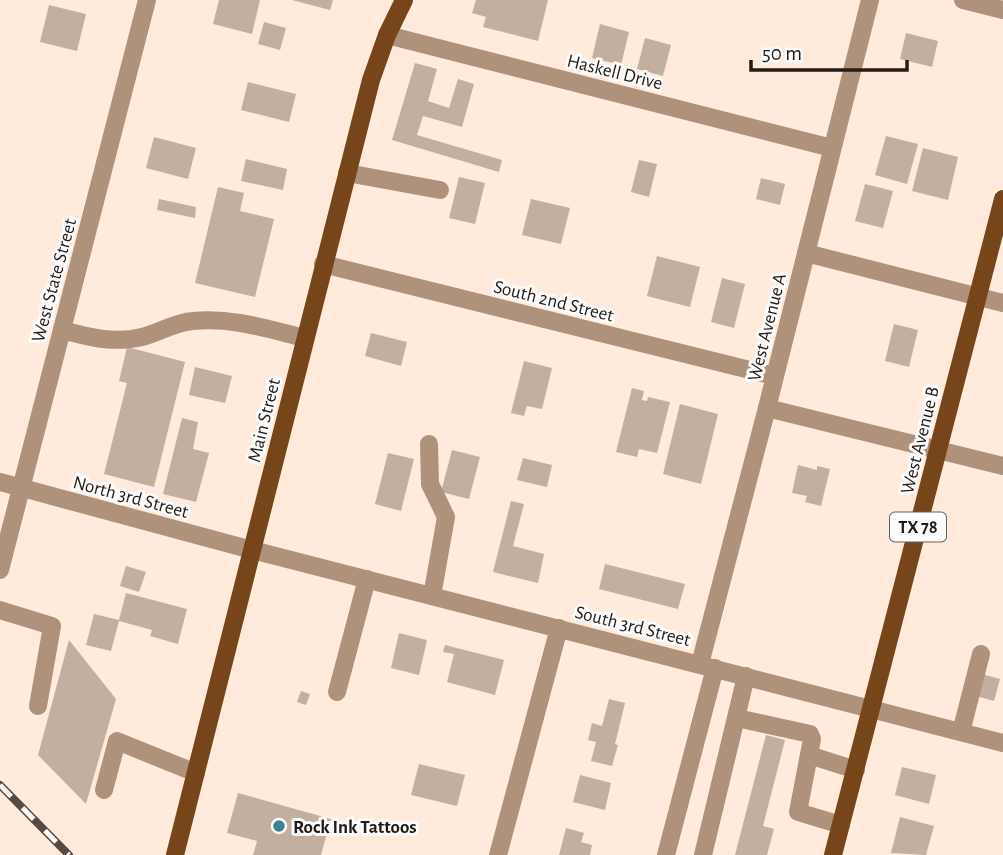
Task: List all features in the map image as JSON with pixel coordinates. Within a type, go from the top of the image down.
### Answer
[{"type":"main road","name":"Main Street","points":[[175,855],[347,173],[372,80],[387,35],[404,0]]},
{"type":"main road","name":"West Avenue B","points":[[833,855],[1003,199]]},
{"type":"street","name":"West State Street","points":[[0,570],[147,0]]},
{"type":"street","name":"West Avenue A","points":[[666,855],[774,376],[870,0]]},
{"type":"street","points":[[964,0],[1003,10]]},
{"type":"street","name":"Haskell Drive","points":[[387,35],[832,148]]},
{"type":"street","points":[[347,173],[440,190]]},
{"type":"street","points":[[806,253],[1003,303]]},
{"type":"street","name":"South 2nd Street","points":[[323,264],[774,376]]},
{"type":"street","points":[[62,330],[119,341],[141,337],[190,321],[238,321],[305,338]]},
{"type":"street","points":[[767,408],[1003,466]]},
{"type":"street","points":[[429,444],[430,484],[446,517],[432,596]]},
{"type":"street","name":"North 3rd Street","points":[[0,482],[252,550]]},
{"type":"street","name":"South 3rd Street","points":[[252,550],[1003,743]]},
{"type":"street","points":[[337,692],[367,579]]},
{"type":"street","points":[[0,610],[52,626],[38,706]]},
{"type":"street","points":[[498,855],[559,628]]},
{"type":"street","points":[[961,732],[981,654]]},
{"type":"street","points":[[703,855],[746,676]]},
{"type":"street","points":[[737,718],[810,734],[812,739],[797,812],[841,825]]},
{"type":"street","points":[[104,790],[117,741],[196,773]]},
{"type":"street","points":[[809,755],[856,770]]},
{"type":"building","points":[[219,0],[260,0],[252,34],[213,24]]},
{"type":"building","points":[[292,0],[333,0],[330,10]]},
{"type":"building","points":[[476,0],[548,0],[538,41],[483,27],[486,17],[472,13]]},
{"type":"building","points":[[49,5],[86,14],[77,51],[40,42]]},
{"type":"building","points":[[264,22],[286,28],[280,50],[258,44]]},
{"type":"building","points":[[600,24],[629,32],[621,65],[592,58]]},
{"type":"building","points":[[906,33],[938,41],[932,67],[900,59]]},
{"type":"building","points":[[645,38],[671,45],[663,76],[637,69]]},
{"type":"building","points":[[415,63],[437,69],[428,101],[449,108],[458,79],[474,84],[462,127],[423,116],[417,135],[502,160],[499,172],[392,140]]},
{"type":"building","points":[[248,82],[296,94],[289,122],[241,110]]},
{"type":"building","points":[[886,136],[918,144],[907,184],[875,175]]},
{"type":"building","points":[[154,137],[196,148],[188,179],[146,168]]},
{"type":"building","points":[[923,148],[958,157],[948,200],[912,191]]},
{"type":"building","points":[[246,159],[287,169],[283,190],[241,181]]},
{"type":"building","points":[[639,160],[657,164],[649,197],[631,192]]},
{"type":"building","points":[[459,177],[485,183],[475,224],[449,218]]},
{"type":"building","points":[[761,178],[785,184],[780,205],[756,199]]},
{"type":"building","points":[[865,184],[893,191],[883,228],[855,221]]},
{"type":"building","points":[[218,187],[244,193],[240,211],[274,219],[255,297],[195,283]]},
{"type":"building","points":[[159,199],[196,207],[195,218],[157,210]]},
{"type":"building","points":[[531,199],[570,208],[561,244],[522,235]]},
{"type":"building","points":[[657,256],[700,267],[690,307],[647,296]]},
{"type":"building","points":[[722,278],[745,284],[734,328],[711,322]]},
{"type":"building","points":[[894,324],[918,330],[909,367],[885,361]]},
{"type":"building","points":[[371,333],[407,342],[401,366],[365,356]]},
{"type":"building","points":[[127,347],[185,362],[154,487],[104,474],[127,383],[119,381]]},
{"type":"building","points":[[524,361],[552,368],[542,409],[527,406],[524,416],[511,413]]},
{"type":"building","points":[[195,367],[232,376],[225,403],[189,395]]},
{"type":"building","points":[[632,388],[644,391],[642,400],[647,401],[648,397],[670,402],[657,453],[639,449],[637,457],[616,452]]},
{"type":"building","points":[[680,404],[718,414],[701,484],[663,474]]},
{"type":"building","points":[[182,418],[198,422],[193,449],[209,453],[196,502],[163,494]]},
{"type":"building","points":[[452,450],[480,457],[469,499],[441,492]]},
{"type":"building","points":[[388,453],[414,459],[401,511],[375,504]]},
{"type":"building","points":[[523,458],[552,465],[547,487],[517,480]]},
{"type":"building","points":[[798,465],[817,470],[817,466],[830,469],[821,506],[805,502],[807,496],[792,493]]},
{"type":"building","points":[[511,501],[524,504],[513,546],[544,554],[538,583],[493,572]]},
{"type":"building","points":[[605,564],[685,584],[678,609],[599,589]]},
{"type":"building","points":[[126,566],[146,572],[139,592],[120,586]]},
{"type":"building","points":[[126,593],[187,609],[178,644],[150,636],[152,630],[119,621],[111,651],[86,645],[94,614],[119,620]]},
{"type":"building","points":[[399,633],[427,640],[419,675],[391,668]]},
{"type":"building","points":[[69,640],[116,699],[86,804],[38,755]]},
{"type":"building","points":[[445,645],[504,660],[495,695],[447,682],[454,654],[443,652]]},
{"type":"building","points":[[982,674],[1000,679],[994,701],[976,696]]},
{"type":"building","points":[[301,691],[310,694],[306,705],[297,702]]},
{"type":"building","points":[[609,699],[625,703],[612,766],[591,761],[596,742],[588,740],[592,723],[602,726]]},
{"type":"building","points":[[766,735],[785,740],[763,826],[774,829],[767,855],[735,855]]},
{"type":"building","points":[[419,764],[465,775],[457,806],[411,795]]},
{"type":"building","points":[[902,767],[936,775],[929,804],[895,795]]},
{"type":"building","points":[[580,775],[611,783],[605,810],[573,802]]},
{"type":"building","name":"Rock Ink Tattoos","points":[[238,793],[331,819],[321,855],[253,855],[257,841],[227,833]]},
{"type":"building","points":[[900,817],[934,826],[926,855],[891,853]]},
{"type":"building","points":[[566,828],[584,833],[581,842],[592,845],[590,855],[559,855]]},
{"type":"railway","points":[[0,785],[69,855]]},
{"type":"place","name":"Rock Ink Tattoos","points":[[279,826]]}]
